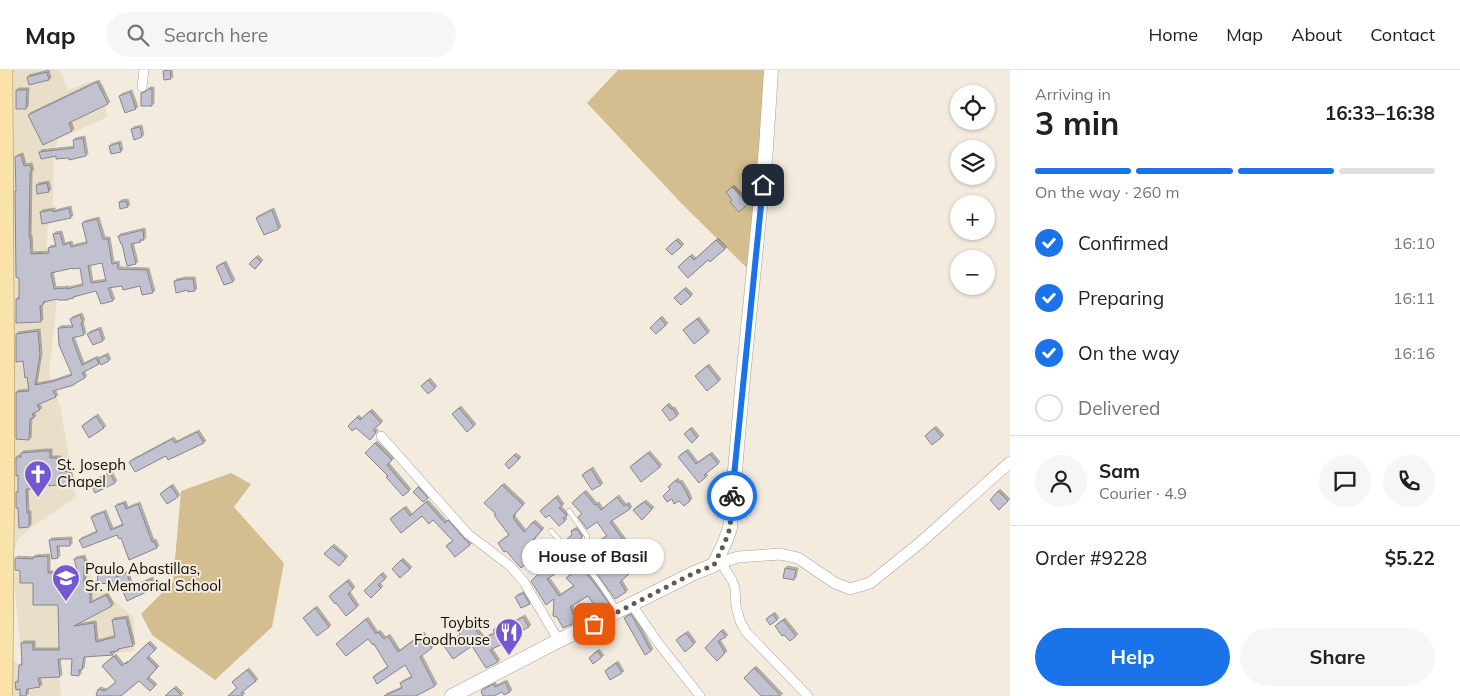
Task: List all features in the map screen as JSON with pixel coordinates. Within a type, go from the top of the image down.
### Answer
[{"type":"main road","points":[[5,70],[3,146],[3,654],[6,696]]},
{"type":"main road","points":[[452,696],[694,573],[718,564],[730,528],[766,148],[771,70]]},
{"type":"street","points":[[142,87],[144,70]]},
{"type":"street","points":[[381,436],[468,534],[510,566],[524,582],[560,640]]},
{"type":"street","points":[[808,696],[746,632],[740,621],[732,580],[718,564],[738,557],[780,554],[798,558],[835,584],[850,589],[870,583],[921,542],[1010,462]]},
{"type":"street","points":[[632,605],[659,644],[700,696]]},
{"type":"lane","points":[[569,511],[586,536],[587,543],[574,556]]},
{"type":"lane","points":[[551,530],[574,556],[583,562],[619,612]]},
{"type":"shaded area","points":[[5,70],[60,70],[68,90],[88,82],[97,81],[104,85],[107,117],[58,140],[54,152],[53,209],[55,222],[48,224],[49,268],[57,299],[49,374],[61,410],[76,497],[32,527],[18,539],[12,556]]},
{"type":"shaded area","points":[[618,70],[771,70],[754,268],[746,267],[683,205],[587,103]]},
{"type":"shaded area","points":[[231,473],[251,484],[234,507],[284,563],[272,627],[215,680],[152,635],[141,614],[173,582],[181,491]]},
{"type":"shaded area","name":"Paulo Abastillas, Sr. Memorial School","points":[[87,569],[97,585],[134,618],[135,651],[22,662],[13,572]]},
{"type":"shaded area","points":[[7,658],[22,666],[56,664],[62,696],[6,696]]},
{"type":"building","points":[[170,70],[171,79],[164,80],[163,71]]},
{"type":"building","points":[[47,72],[49,80],[29,85],[27,77]]},
{"type":"building","points":[[97,82],[108,104],[69,123],[72,131],[43,145],[28,115]]},
{"type":"building","points":[[152,89],[152,106],[141,106],[141,93]]},
{"type":"building","points":[[16,90],[27,90],[26,109],[16,109]]},
{"type":"building","points":[[130,92],[136,109],[125,113],[119,96]]},
{"type":"building","points":[[140,127],[142,137],[134,140],[131,129]]},
{"type":"building","points":[[83,138],[86,156],[69,160],[69,158],[56,159],[56,156],[41,159],[39,152],[74,148],[73,140]]},
{"type":"building","points":[[119,143],[121,152],[111,154],[109,146]]},
{"type":"building","points":[[21,155],[24,166],[30,165],[32,172],[30,172],[29,237],[31,254],[49,253],[48,248],[56,246],[53,234],[60,233],[63,245],[70,243],[71,247],[87,243],[82,223],[97,219],[103,239],[108,239],[112,264],[117,263],[118,269],[147,270],[153,293],[142,295],[140,286],[123,290],[122,286],[108,288],[113,301],[101,304],[96,291],[68,300],[58,299],[43,302],[43,305],[40,306],[41,322],[16,323],[16,299],[19,299],[19,278],[16,277],[15,157]],"holes":[[[102,263],[106,281],[91,283],[88,266]],[[80,268],[83,285],[67,289],[54,289],[51,273]]]},
{"type":"building","points":[[47,183],[49,192],[37,194],[36,185]]},
{"type":"building","points":[[732,187],[748,204],[739,212],[730,202],[732,200],[726,192]]},
{"type":"building","points":[[126,201],[128,207],[120,209],[119,202]]},
{"type":"building","points":[[69,208],[71,218],[42,224],[40,212],[53,210],[53,212]]},
{"type":"building","points":[[272,210],[279,229],[264,235],[256,218]]},
{"type":"building","points":[[143,230],[144,240],[131,244],[136,264],[127,266],[122,244],[118,236]]},
{"type":"building","points":[[676,240],[682,246],[672,255],[666,249]]},
{"type":"building","points":[[716,240],[725,249],[710,262],[708,260],[688,278],[678,267],[690,256],[694,260]]},
{"type":"building","points":[[256,257],[261,262],[255,269],[249,264]]},
{"type":"building","points":[[224,263],[233,282],[224,285],[216,267]]},
{"type":"building","points":[[193,279],[195,291],[188,292],[188,290],[176,293],[174,281]]},
{"type":"building","points":[[684,289],[691,296],[681,305],[674,298]]},
{"type":"building","points":[[80,315],[83,322],[81,323],[84,335],[72,338],[82,365],[96,358],[99,364],[82,373],[85,378],[74,385],[53,391],[56,397],[37,405],[40,410],[32,414],[34,418],[30,419],[29,440],[16,439],[16,392],[29,391],[23,361],[16,362],[16,334],[38,331],[40,355],[35,385],[51,382],[72,375],[59,345],[58,328],[73,327],[70,319]]},
{"type":"building","points":[[660,318],[666,325],[656,334],[650,328]]},
{"type":"building","points":[[697,319],[708,333],[694,344],[683,330]]},
{"type":"building","points":[[99,329],[103,341],[93,345],[87,334]]},
{"type":"building","points":[[106,355],[109,361],[101,365],[98,359]]},
{"type":"building","points":[[707,366],[719,381],[707,391],[695,376]]},
{"type":"building","points":[[428,380],[435,388],[428,394],[421,386]]},
{"type":"building","points":[[667,405],[673,409],[677,416],[670,421],[662,410]]},
{"type":"building","points":[[459,408],[474,426],[467,432],[452,414]]},
{"type":"building","points":[[370,411],[381,423],[373,430],[376,432],[370,440],[356,428],[352,431],[348,426],[357,417],[360,420]]},
{"type":"building","points":[[96,416],[104,428],[89,438],[82,426]]},
{"type":"building","points":[[934,428],[942,437],[932,445],[925,436]]},
{"type":"building","points":[[690,429],[697,438],[692,443],[684,434]]},
{"type":"building","points":[[197,432],[204,443],[168,460],[166,456],[135,472],[129,462],[172,439],[175,443]]},
{"type":"building","points":[[375,443],[392,460],[387,465],[409,491],[403,496],[386,477],[388,476],[365,453]]},
{"type":"building","points":[[50,451],[50,458],[59,458],[59,472],[69,471],[72,483],[49,486],[48,469],[41,469],[41,464],[28,465],[28,479],[30,479],[31,489],[26,489],[29,527],[19,528],[18,508],[16,508],[18,475],[16,476],[16,457],[21,457],[21,453]]},
{"type":"building","points":[[686,451],[696,464],[710,454],[718,464],[704,475],[706,477],[699,483],[678,457]]},
{"type":"building","points":[[648,453],[660,467],[641,482],[630,467]]},
{"type":"building","points":[[514,455],[519,459],[509,469],[505,464]]},
{"type":"building","points":[[591,469],[601,485],[592,490],[582,475]]},
{"type":"building","points":[[110,473],[115,483],[95,493],[90,483]]},
{"type":"building","points":[[676,480],[678,483],[680,482],[690,501],[684,506],[679,501],[674,504],[672,499],[667,502],[663,496],[670,489],[668,487]]},
{"type":"building","points":[[502,485],[523,505],[513,518],[524,532],[533,522],[542,530],[533,540],[540,547],[537,550],[541,548],[548,556],[537,565],[532,559],[521,568],[506,551],[504,552],[498,543],[509,535],[494,515],[496,514],[484,503]]},
{"type":"building","points":[[171,486],[178,497],[167,504],[160,494]]},
{"type":"building","points":[[418,487],[428,498],[423,502],[413,492]]},
{"type":"building","points":[[998,491],[1008,501],[999,510],[990,500]]},
{"type":"building","points":[[584,492],[601,510],[617,497],[624,506],[627,504],[630,509],[610,522],[640,563],[628,572],[629,574],[620,582],[626,592],[615,599],[595,571],[580,556],[607,536],[597,522],[587,529],[578,517],[582,514],[572,503]]},
{"type":"building","points":[[556,497],[562,506],[559,508],[567,516],[563,518],[565,521],[559,526],[549,515],[546,518],[540,511]]},
{"type":"building","points":[[426,502],[445,523],[448,520],[470,545],[455,557],[446,546],[453,541],[433,520],[429,524],[422,516],[401,533],[390,519],[404,508],[410,516]]},
{"type":"building","points":[[644,502],[652,509],[642,520],[633,510]]},
{"type":"building","points":[[124,503],[126,509],[138,504],[152,542],[154,541],[157,548],[129,560],[121,538],[119,539],[117,535],[83,548],[79,540],[97,532],[91,517],[104,512],[111,530],[123,525],[115,506]]},
{"type":"building","points":[[577,529],[582,537],[579,540],[581,543],[575,549],[567,539],[572,535],[571,531]]},
{"type":"building","points":[[70,539],[70,546],[57,546],[58,558],[52,559],[49,540]]},
{"type":"building","points":[[332,546],[346,558],[339,566],[324,554]]},
{"type":"building","points":[[48,556],[48,573],[78,573],[74,559],[83,557],[86,566],[84,566],[84,584],[90,584],[90,603],[106,595],[112,606],[74,626],[94,623],[96,642],[115,637],[112,620],[126,618],[133,646],[110,652],[113,655],[84,657],[82,670],[79,670],[79,676],[71,675],[72,659],[58,659],[60,677],[38,678],[40,687],[27,689],[26,696],[20,696],[20,689],[16,690],[15,682],[18,682],[19,665],[22,665],[21,643],[33,643],[33,650],[59,650],[58,605],[33,605],[33,583],[20,583],[20,571],[15,570],[15,558],[33,559],[33,557]]},
{"type":"building","points":[[401,560],[410,569],[400,578],[392,569]]},
{"type":"building","points":[[546,567],[555,574],[547,579],[559,596],[574,586],[566,578],[581,567],[610,605],[598,611],[588,596],[570,607],[577,622],[563,628],[557,617],[553,616],[554,599],[546,605],[531,581]]},
{"type":"building","points":[[785,568],[796,570],[794,580],[783,578]]},
{"type":"building","points":[[98,573],[108,574],[108,576],[115,574],[116,577],[127,573],[131,588],[151,579],[155,588],[127,601],[121,587],[126,585],[97,583]]},
{"type":"building","points":[[381,574],[385,579],[378,585],[381,588],[371,598],[364,591]]},
{"type":"building","points":[[347,581],[353,589],[348,594],[357,607],[346,616],[329,596]]},
{"type":"building","points":[[523,593],[530,604],[521,608],[515,597]]},
{"type":"building","points":[[315,608],[329,627],[317,636],[303,618]]},
{"type":"building","points":[[631,614],[651,651],[645,655],[624,618]]},
{"type":"building","points":[[773,614],[777,620],[770,625],[766,619]]},
{"type":"building","points":[[523,617],[529,627],[512,636],[513,639],[490,650],[498,662],[486,668],[472,646],[453,659],[444,646],[460,635],[458,631],[469,622],[483,639],[495,633],[493,630],[505,623],[506,626]]},
{"type":"building","points":[[366,619],[376,634],[378,632],[384,639],[388,636],[398,652],[422,634],[432,648],[420,657],[435,686],[416,696],[384,696],[402,688],[400,683],[412,677],[405,665],[377,684],[373,677],[388,667],[374,644],[368,639],[346,656],[336,644]]},
{"type":"building","points":[[783,620],[796,636],[790,641],[784,635],[782,636],[775,626]]},
{"type":"building","points":[[721,631],[726,637],[718,641],[725,653],[717,661],[705,648]]},
{"type":"building","points":[[686,633],[694,644],[685,652],[676,640]]},
{"type":"building","points":[[148,643],[155,650],[147,658],[157,668],[147,679],[155,686],[150,691],[139,681],[121,696],[96,696],[98,689],[105,691],[116,682],[102,666],[114,656],[122,666],[126,664]]},
{"type":"building","points":[[597,651],[602,657],[593,664],[589,658]]},
{"type":"building","points":[[616,663],[622,673],[610,680],[605,671]]},
{"type":"building","points":[[754,668],[781,696],[761,696],[744,678]]},
{"type":"building","points":[[247,670],[256,681],[241,693],[243,696],[228,696],[237,688],[232,682]]},
{"type":"building","points":[[505,682],[510,692],[504,695],[502,692],[494,696],[483,696],[481,691],[484,689],[493,684],[495,687]]},
{"type":"building","points":[[174,688],[182,696],[165,696]]},
{"type":"way so far","points":[[594,624],[694,573],[714,565],[730,528],[732,496]]},
{"type":"place","name":"St. Joseph Chapel","points":[[38,498]]},
{"type":"place","name":"Paulo Abastillas, Sr. Memorial School","points":[[66,602]]},
{"type":"place","name":"House of Basil","points":[[594,624]]},
{"type":"place","name":"Toybits Foodhouse","points":[[509,656]]},
{"type":"route","points":[[732,496],[763,185]]}]
